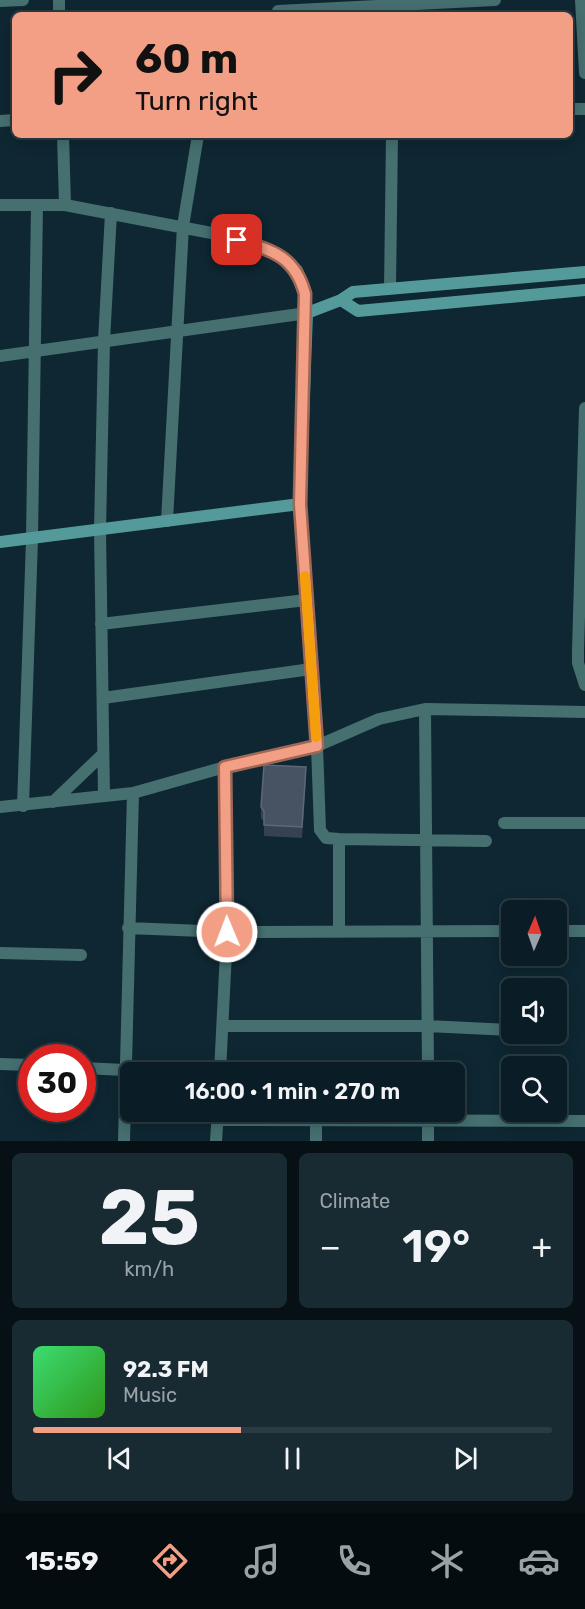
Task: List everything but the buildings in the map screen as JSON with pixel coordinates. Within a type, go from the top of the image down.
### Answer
[{"type":"street","points":[[0,1],[23,0]]},
{"type":"street","points":[[278,9],[385,7],[495,0]]},
{"type":"street","points":[[581,0],[585,73]]},
{"type":"street","points":[[63,138],[65,205]]},
{"type":"street","points":[[167,521],[183,226],[198,138]]},
{"type":"street","points":[[390,288],[392,138]]},
{"type":"street","points":[[0,205],[65,205],[183,226],[252,244],[286,260],[297,270],[307,313],[300,504],[317,746],[318,822],[326,838],[486,842]]},
{"type":"street","points":[[23,806],[32,538],[37,205]]},
{"type":"street","points":[[104,796],[100,530],[104,341],[111,213]]},
{"type":"street","points":[[0,356],[307,313],[340,300],[353,292],[585,272]]},
{"type":"street","points":[[340,300],[358,311],[585,290]]},
{"type":"street","points":[[585,408],[581,663],[585,685]]},
{"type":"street","points":[[0,542],[300,504]]},
{"type":"street","points":[[101,624],[306,600]]},
{"type":"street","points":[[103,699],[311,669]]},
{"type":"street","points":[[0,807],[134,793],[225,767],[317,746],[380,719],[425,709],[585,712]]},
{"type":"street","points":[[425,709],[428,1062]]},
{"type":"street","points":[[53,802],[104,754]]},
{"type":"street","points":[[221,1062],[227,932],[225,767]]},
{"type":"street","points":[[125,1062],[134,793]]},
{"type":"street","points":[[504,823],[585,823]]},
{"type":"street","points":[[339,839],[339,931]]},
{"type":"street","points":[[128,928],[227,932],[501,931]]},
{"type":"street","points":[[567,931],[585,931]]},
{"type":"street","points":[[0,953],[81,955]]},
{"type":"street","points":[[223,1026],[427,1026],[501,1029]]},
{"type":"street","points":[[0,1064],[18,1065]]},
{"type":"street","points":[[96,1069],[120,1070]]},
{"type":"street","points":[[465,1117],[585,1121]]},
{"type":"street","points":[[124,1122],[124,1141]]},
{"type":"street","points":[[216,1141],[218,1122]]},
{"type":"street","points":[[316,1122],[316,1141]]},
{"type":"street","points":[[428,1122],[428,1141]]},
{"type":"slow traffic","points":[[305,576],[316,737]]},
{"type":"route","points":[[227,932],[225,767],[317,746],[300,504],[307,313],[305,294],[297,270],[286,260],[270,250],[237,240]]}]
